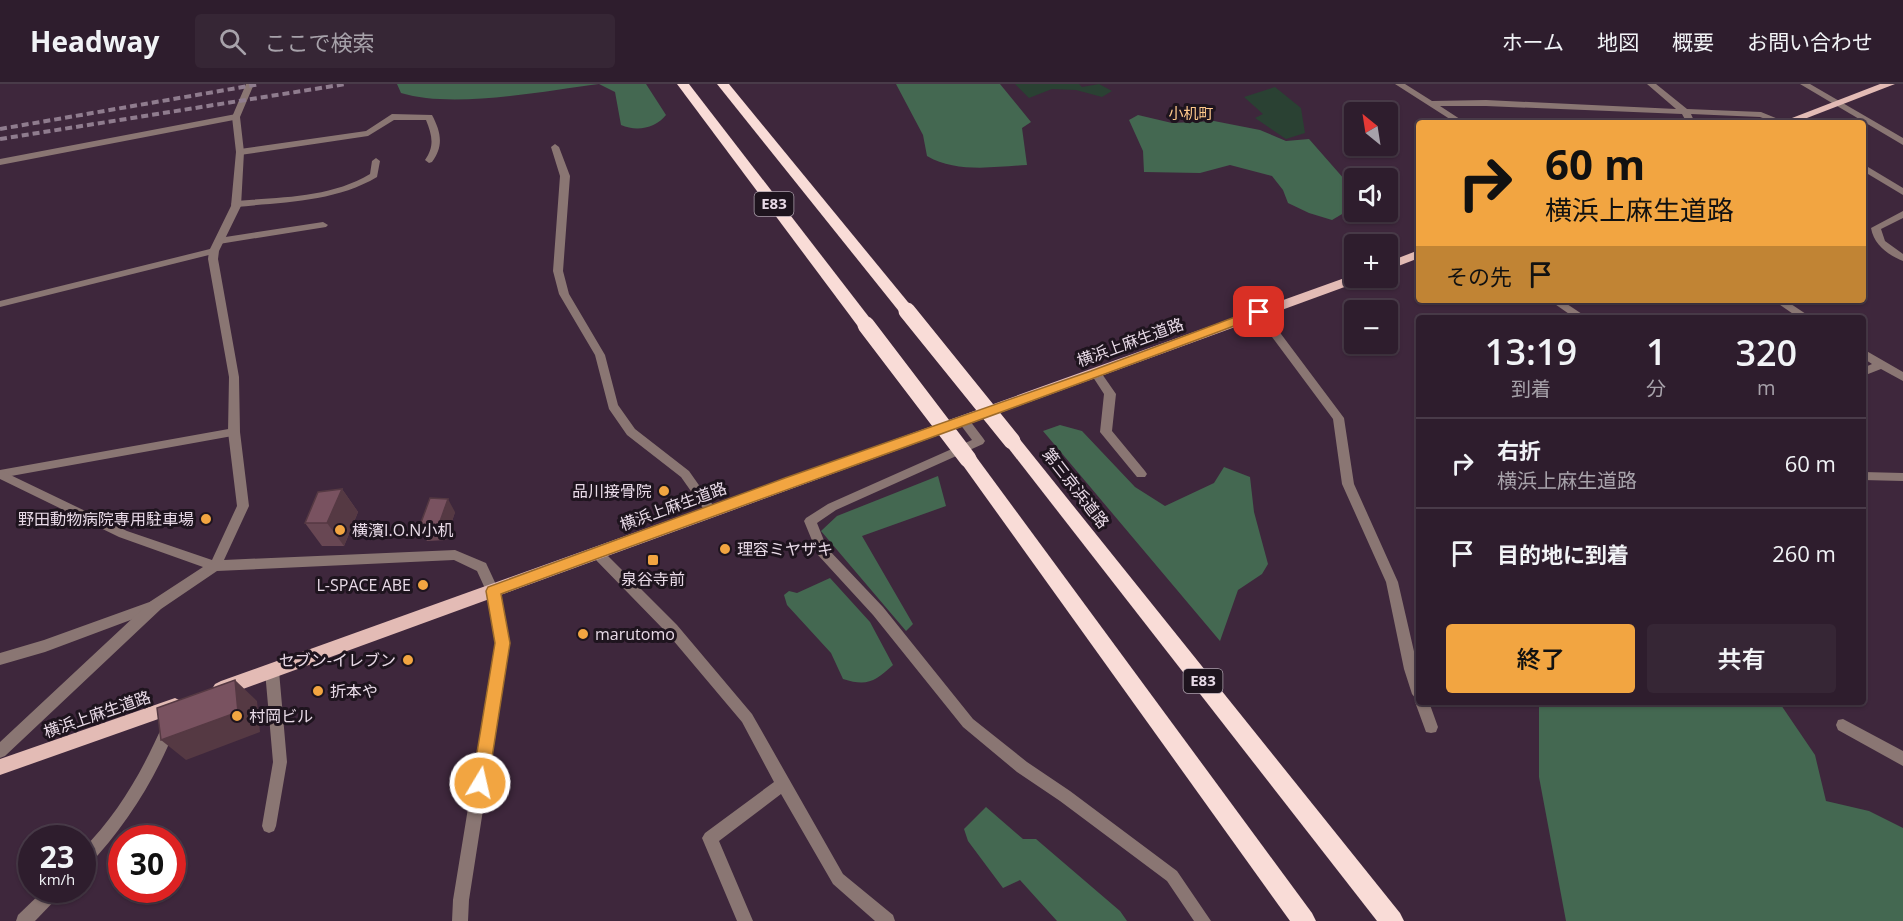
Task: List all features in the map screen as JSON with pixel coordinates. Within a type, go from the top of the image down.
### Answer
[{"type":"highway","name":"E83","points":[[683,84],[968,459],[1304,921]]},
{"type":"highway","name":"第三京浜道路","points":[[723,84],[1012,441],[1392,921]]},
{"type":"main road","points":[[1792,120],[1890,84]]},
{"type":"main road","points":[[1398,262],[1416,255]]},
{"type":"main road","name":"横浜上麻生道路","points":[[209,694],[1344,283]]},
{"type":"main road","name":"横浜上麻生道路","points":[[0,767],[182,703]]},
{"type":"street","points":[[0,750],[156,605],[214,566],[243,506],[234,432],[234,377],[214,251],[236,204],[240,152],[236,117],[250,84]]},
{"type":"street","points":[[1398,84],[1433,103],[1458,120]]},
{"type":"street","points":[[1651,84],[1686,113],[1690,120]]},
{"type":"street","points":[[1804,84],[1865,120]]},
{"type":"street","points":[[1433,103],[1486,103],[1761,115],[1775,120]]},
{"type":"street","points":[[0,162],[236,117]]},
{"type":"street","points":[[240,152],[369,133],[392,117],[429,117],[438,137],[436,152],[429,160]]},
{"type":"street","points":[[1866,120],[1903,142]]},
{"type":"street","points":[[555,147],[565,176],[558,271],[564,294],[600,355],[613,406],[631,432],[685,474],[711,511]]},
{"type":"street","points":[[236,204],[306,196],[365,183],[374,176],[376,161]]},
{"type":"street","points":[[1866,169],[1903,192]]},
{"type":"street","points":[[1903,214],[1876,228],[1879,240],[1885,247],[1903,258]]},
{"type":"street","points":[[219,241],[323,225]]},
{"type":"street","points":[[0,304],[214,251]]},
{"type":"street","points":[[1559,303],[1578,315]]},
{"type":"street","points":[[1783,303],[1802,315]]},
{"type":"street","points":[[1259,312],[1338,418],[1348,484],[1392,582],[1416,685]]},
{"type":"street","points":[[1866,355],[1903,377]]},
{"type":"street","points":[[1866,371],[1881,364]]},
{"type":"street","points":[[1096,374],[1110,394],[1106,432],[1141,474]]},
{"type":"street","points":[[963,420],[979,441],[832,507],[810,521],[822,551],[878,611],[968,723],[1022,767],[1065,796],[1172,876],[1203,921]]},
{"type":"street","points":[[0,474],[234,432]]},
{"type":"street","points":[[0,474],[123,534],[214,566],[455,555],[482,567],[493,591],[502,643],[461,900],[460,921]]},
{"type":"street","points":[[1866,476],[1903,477]]},
{"type":"street","points":[[597,553],[672,629],[747,718],[838,879],[886,921]]},
{"type":"street","points":[[0,659],[45,646],[156,605]]},
{"type":"street","points":[[269,826],[280,762],[272,671]]},
{"type":"street","points":[[96,848],[104,840],[155,762],[182,703]]},
{"type":"street","points":[[1423,705],[1431,727]]},
{"type":"street","points":[[1843,725],[1903,759]]},
{"type":"street","points":[[745,921],[710,838],[783,784]]},
{"type":"street","points":[[24,921],[42,903]]},
{"type":"green space","points":[[397,84],[599,84],[499,97],[446,99],[401,93]]},
{"type":"green space","points":[[599,84],[646,84],[666,115],[657,123],[646,128],[621,125],[615,92]]},
{"type":"green space","points":[[896,84],[1000,84],[1031,122],[1022,128],[1027,165],[989,168],[963,167],[950,165],[927,156],[923,135]]},
{"type":"green space","points":[[1015,84],[1079,84],[1082,87],[1099,84],[1112,91],[1102,97],[1076,90],[1052,89],[1029,98]]},
{"type":"green space","points":[[1275,87],[1301,108],[1305,133],[1286,139],[1255,118],[1263,114],[1244,97]]},
{"type":"green space","points":[[1138,115],[1172,123],[1214,121],[1260,130],[1286,141],[1309,139],[1344,179],[1344,213],[1332,220],[1309,213],[1288,203],[1283,190],[1272,176],[1230,165],[1200,173],[1144,172],[1143,151],[1129,120]]},
{"type":"green space","points":[[1060,425],[1082,431],[1135,487],[1165,506],[1214,483],[1224,467],[1250,477],[1254,512],[1268,564],[1262,574],[1238,590],[1220,641],[1043,431]]},
{"type":"green space","points":[[938,476],[946,506],[862,536],[913,624],[906,631],[821,531],[837,516]]},
{"type":"green space","points":[[830,578],[870,622],[893,665],[876,679],[859,682],[843,679],[831,653],[787,605],[784,595],[789,591],[797,593]]},
{"type":"green space","points":[[1539,705],[1781,705],[1815,755],[1826,801],[1869,811],[1903,828],[1903,921],[1566,921],[1539,777]]},
{"type":"green space","points":[[986,807],[1023,839],[1036,839],[1120,911],[1127,921],[1057,921],[1020,880],[1003,888],[968,841],[964,829]]},
{"type":"building","points":[[342,489],[327,523],[305,523],[318,492]]},
{"type":"building","points":[[430,498],[448,499],[438,527],[419,528]]},
{"type":"building","points":[[235,680],[238,712],[161,740],[157,708]]},
{"type":"railway","points":[[0,129],[260,84]]},
{"type":"railway","points":[[0,139],[346,84]]},
{"type":"place","name":"品川接骨院","points":[[664,491]]},
{"type":"place","name":"野田動物病院専用駐車場","points":[[206,519]]},
{"type":"place","name":"横濱I.O.N小机","points":[[340,530]]},
{"type":"place","name":"理容ミヤザキ","points":[[725,549]]},
{"type":"place","name":"泉谷寺前","points":[[653,560]]},
{"type":"place","name":"L-SPACE ABE","points":[[423,585]]},
{"type":"place","name":"marutomo","points":[[583,634]]},
{"type":"place","name":"セブン-イレブン","points":[[408,660]]},
{"type":"place","name":"折本や","points":[[318,691]]},
{"type":"place","name":"村岡ビル","points":[[237,716]]},
{"type":"district","name":"小机町","points":[[1191,114]]},
{"type":"route","points":[[480,783],[502,643],[493,591],[790,482],[1096,374],[1259,312]]}]
